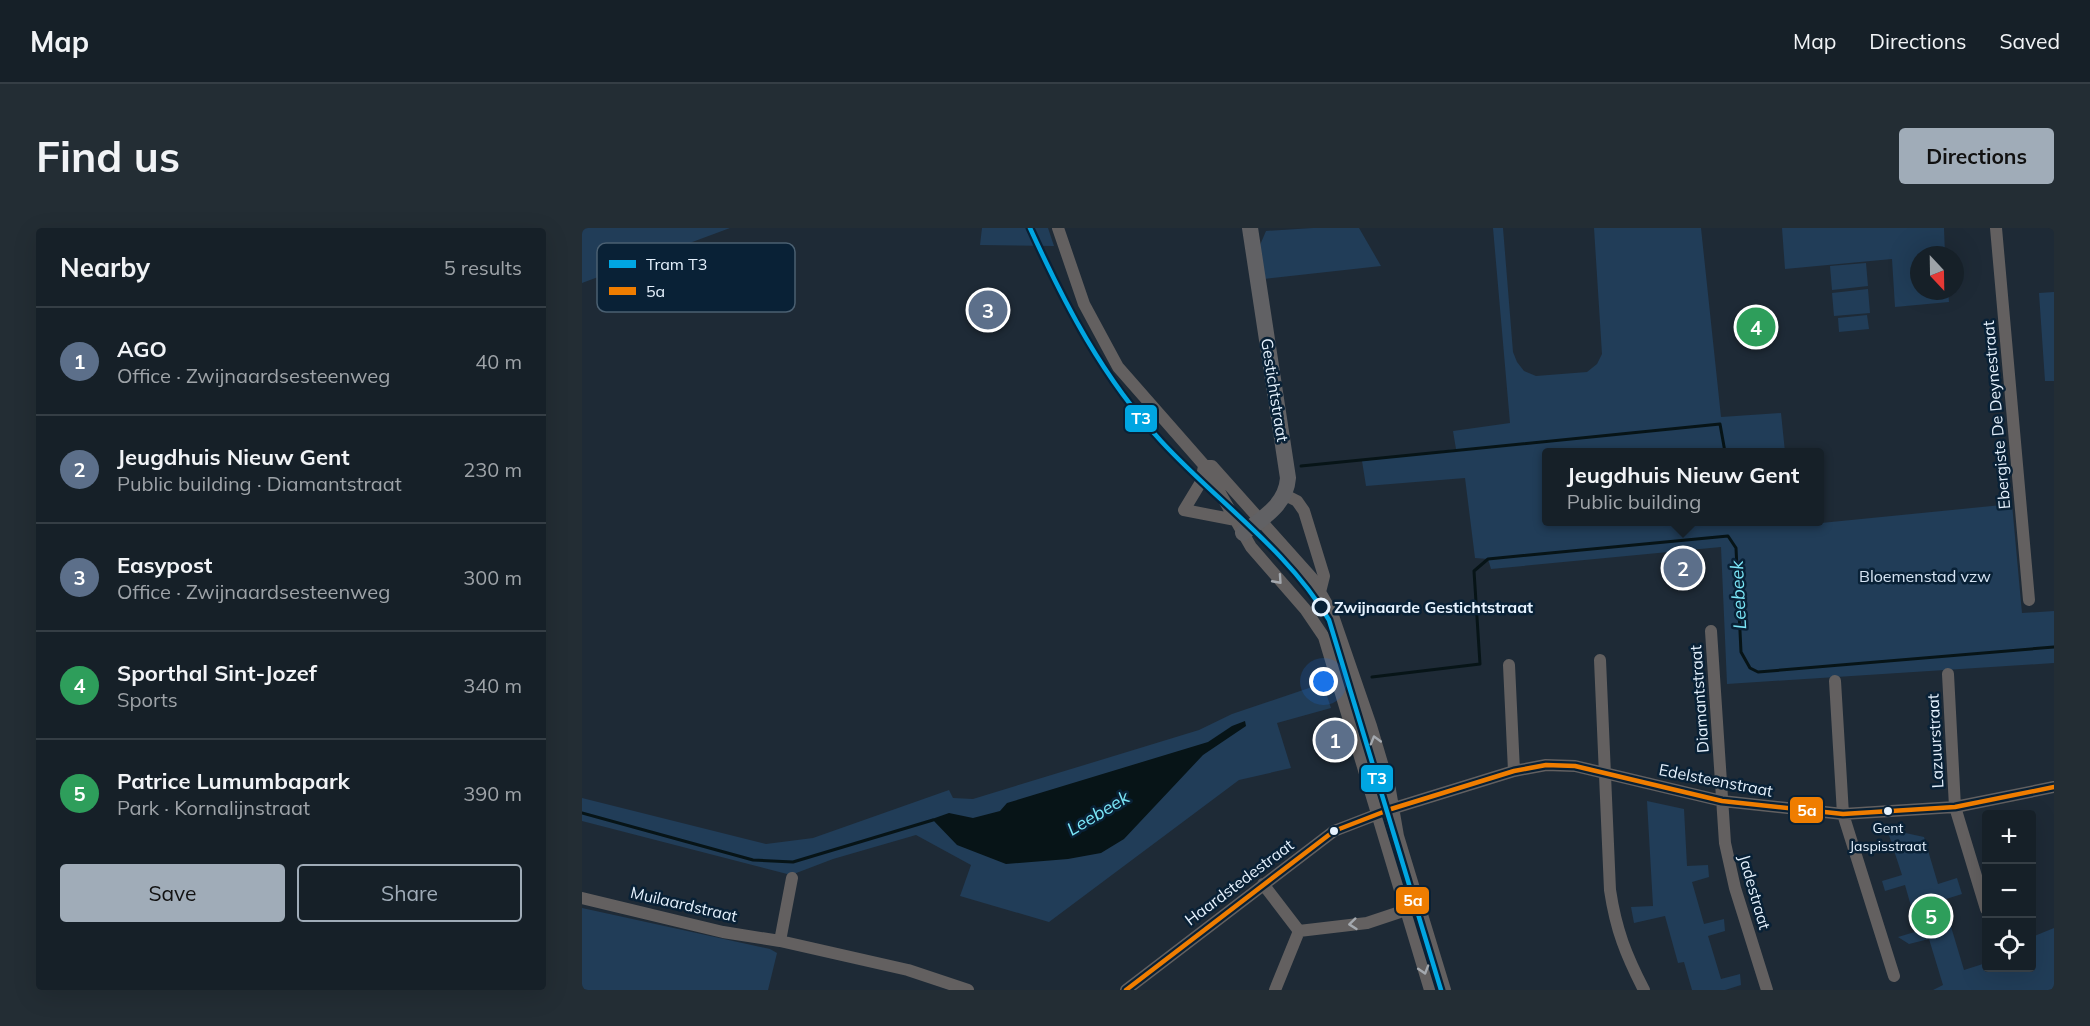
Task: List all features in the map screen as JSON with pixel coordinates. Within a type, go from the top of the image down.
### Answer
[{"type":"main road","name":"Gestichtstraat","points":[[1250,228],[1288,478],[1285,495]]},
{"type":"main road","points":[[1240,527],[1260,520],[1285,495]]},
{"type":"street","points":[[1058,228],[1083,304],[1105,346],[1137,391],[1204,465],[1259,558],[1305,609],[1324,637],[1430,990]]},
{"type":"street","name":"Ebergiste De Deynestraat","points":[[1996,228],[2029,600]]},
{"type":"street","points":[[1204,465],[1202,482],[1184,510],[1240,527]]},
{"type":"street","points":[[1204,465],[1212,466],[1312,578],[1339,631],[1390,789],[1391,809],[1445,990]]},
{"type":"street","points":[[1285,495],[1297,501],[1304,511],[1324,576],[1320,592]]},
{"type":"street","name":"Diamantstraat","points":[[1711,631],[1722,801]]},
{"type":"street","points":[[1600,660],[1610,890],[1615,923],[1625,954],[1644,990]]},
{"type":"street","points":[[1509,665],[1514,771]]},
{"type":"street","name":"Lazuurstraat","points":[[1948,674],[1955,807],[1982,896]]},
{"type":"street","points":[[1835,681],[1843,814],[1894,976]]},
{"type":"street","name":"Edelsteenstraat","points":[[1378,814],[1514,771],[1546,765],[1575,766],[1722,801],[1843,814],[1955,807],[2054,787]]},
{"type":"street","name":"Jadestraat","points":[[1722,801],[1725,843],[1735,888],[1767,990]]},
{"type":"street","name":"Haardstedestraat","points":[[1126,990],[1334,831],[1378,814]]},
{"type":"street","points":[[780,941],[792,878]]},
{"type":"street","points":[[1263,884],[1299,931]]},
{"type":"street","name":"Muilaardstraat","points":[[582,898],[723,932],[780,941],[908,970],[968,990]]},
{"type":"street","points":[[1299,931],[1367,923],[1406,910]]},
{"type":"street","points":[[1275,990],[1299,931]]},
{"type":"green space","points":[[582,228],[730,228],[690,243],[597,243],[597,277],[582,283]]},
{"type":"green space","points":[[982,228],[1048,228],[1054,246],[980,245]]},
{"type":"green space","points":[[1359,228],[1381,266],[1264,279],[1260,245],[1266,231]]},
{"type":"green space","name":"Bloemenstad vzw","points":[[1493,228],[1503,228],[1513,352],[1524,371],[1536,376],[1587,372],[1597,364],[1602,354],[1594,228],[1701,228],[1721,417],[1781,413],[1785,448],[1542,448],[1542,526],[1824,526],[1824,523],[2012,504],[2022,613],[2054,611],[2054,663],[1727,684],[1721,547],[1491,569],[1488,559],[1475,558],[1465,478],[1366,486],[1362,461],[1456,449],[1453,431],[1510,423]]},
{"type":"green space","points":[[1782,228],[1944,228],[1945,246],[1910,246],[1910,300],[1949,300],[1949,302],[1895,307],[1892,259],[1785,269]]},
{"type":"green space","points":[[1866,263],[1868,286],[1832,290],[1830,266]]},
{"type":"green space","points":[[1868,289],[1870,313],[1834,316],[1832,293]]},
{"type":"green space","points":[[2054,292],[2054,381],[2045,381],[2039,293]]},
{"type":"green space","points":[[1867,315],[1869,329],[1839,332],[1838,318]]},
{"type":"green space","points":[[1322,681],[1331,708],[1277,723],[1291,768],[1239,780],[1049,922],[960,896],[971,865],[916,835],[833,859],[791,875],[582,821],[582,798],[766,844],[813,838],[949,790],[953,798],[973,799],[1199,730],[1232,714],[1312,687]]},
{"type":"green space","points":[[1647,801],[1684,809],[1687,866],[1708,865],[1709,877],[1692,882],[1704,924],[1724,919],[1725,931],[1708,936],[1721,979],[1740,974],[1741,985],[1725,990],[1692,990],[1684,962],[1678,963],[1665,916],[1634,923],[1631,907],[1653,906]]},
{"type":"green space","points":[[1887,829],[1924,837],[1938,884],[1957,878],[1962,894],[1943,900],[1964,970],[1982,964],[1982,972],[2036,972],[2036,935],[2054,928],[2054,990],[1933,990],[1943,985],[1929,939],[1909,944],[1898,937],[1918,931],[1905,885],[1885,891],[1882,881],[1902,875]]},
{"type":"green space","points":[[582,908],[770,949],[777,953],[768,990],[582,990]]},
{"type":"water","points":[[1245,721],[1246,726],[1203,755],[1124,839],[1101,853],[1068,859],[1006,864],[957,845],[932,819],[949,813],[973,818],[1000,811],[1007,803],[1208,742],[1232,726]]},
{"type":"waterway","points":[[1301,466],[1720,424],[1724,448]]},
{"type":"waterway","name":"Leebeek","points":[[1372,677],[1480,664],[1474,571],[1488,559],[1728,536],[1736,548],[1741,652],[1750,668],[1758,672],[2054,647]]},
{"type":"waterway","name":"Leebeek","points":[[582,813],[753,860],[793,862],[933,820]]},
{"type":"tram line","name":"T3","points":[[1030,228],[1087,340],[1140,417],[1182,463],[1272,548],[1293,571],[1329,620],[1441,990]]},
{"type":"transit line","name":"5a","points":[[1126,990],[1334,831],[1391,809],[1514,771],[1546,765],[1575,766],[1722,801],[1843,814],[1955,807],[2054,787]]},
{"type":"transit line","name":"5a","points":[[1385,811],[1440,990]]},
{"type":"place","name":"Easypost","points":[[988,310]]},
{"type":"place","name":"Sporthal Sint-Jozef","points":[[1756,327]]},
{"type":"place","name":"Jeugdhuis Nieuw Gent","points":[[1683,568]]},
{"type":"place","name":"Zwijnaarde Gestichtstraat","points":[[1321,607]]},
{"type":"place","name":"AGO","points":[[1335,740]]},
{"type":"place","name":"Gent Jaspisstraat","points":[[1888,811]]},
{"type":"place","name":"Patrice Lumumbapark","points":[[1931,916]]}]
